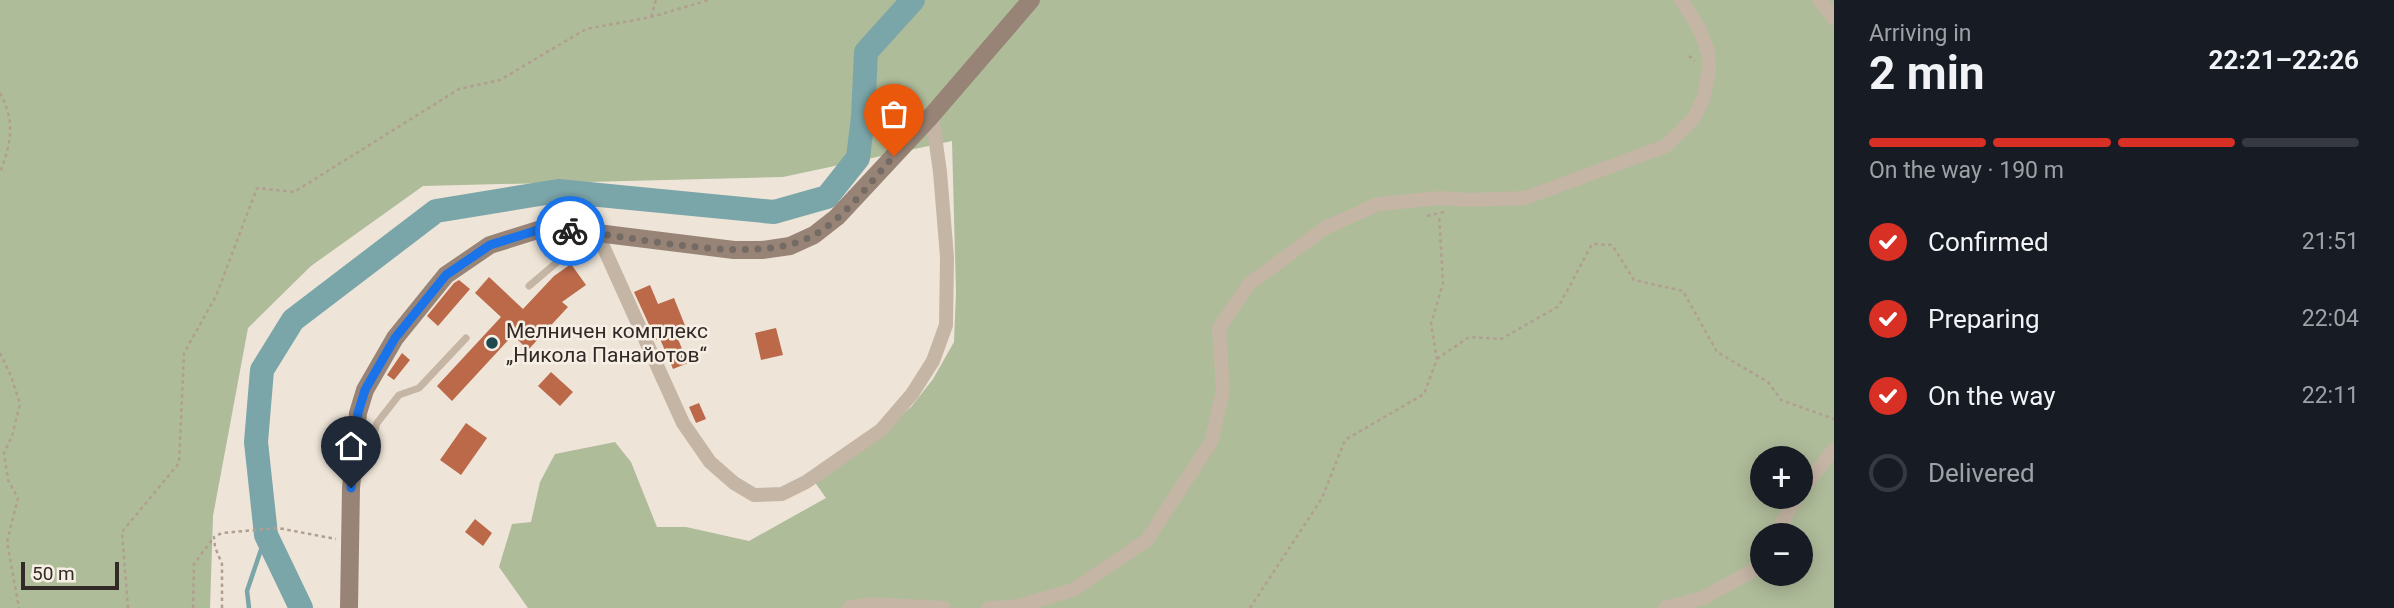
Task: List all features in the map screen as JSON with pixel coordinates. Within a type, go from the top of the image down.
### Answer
[{"type":"main road","points":[[349,608],[351,488],[358,413],[365,390],[395,338],[446,275],[490,245],[541,229],[734,250],[790,246],[814,235],[837,218],[932,115],[1031,0]]},
{"type":"street","points":[[989,608],[1014,607],[1073,590],[1147,540],[1211,442],[1223,391],[1219,328],[1250,284],[1325,228],[1378,204],[1440,198],[1525,198],[1666,146],[1693,118],[1703,99],[1709,71],[1708,52],[1699,28],[1681,0]]},
{"type":"street","points":[[1819,0],[1834,18]]},
{"type":"street","points":[[589,233],[683,423],[710,462],[734,483],[754,495],[782,494],[806,482],[881,430],[912,394],[933,360],[946,325],[947,257],[932,115]]},
{"type":"street","points":[[1813,476],[1834,449]]},
{"type":"street","points":[[1665,608],[1703,598],[1750,572]]},
{"type":"street","points":[[849,608],[872,604],[944,608]]},
{"type":"lane","points":[[529,286],[589,233]]},
{"type":"lane","points":[[351,488],[365,467],[377,423],[399,395],[419,388],[466,338]]},
{"type":"path","points":[[651,17],[656,0]]},
{"type":"path","points":[[128,608],[122,532],[179,463],[184,353],[216,296],[257,188],[293,192],[459,89],[500,80],[586,29],[651,17],[709,0]]},
{"type":"path","points":[[0,93],[10,112],[10,143],[0,173]]},
{"type":"path","points":[[1250,608],[1322,498],[1345,440],[1423,394],[1437,359],[1431,324],[1443,283],[1439,215],[1427,216]]},
{"type":"path","points":[[1437,359],[1469,337],[1501,339],[1559,306],[1592,244],[1612,245],[1633,280],[1684,291],[1717,352],[1768,382],[1781,400],[1834,419]]},
{"type":"path","points":[[0,353],[20,404],[12,436],[4,453],[8,480],[18,498],[7,542],[19,608]]},
{"type":"path","points":[[193,608],[194,564],[214,537],[222,533],[278,528],[350,542]]},
{"type":"path","points":[[214,537],[222,564],[222,608]]},
{"type":"green space","points":[[0,0],[1834,0],[1834,608],[528,608],[499,567],[512,524],[531,522],[540,482],[555,454],[615,442],[631,462],[657,527],[686,527],[749,541],[826,498],[814,481],[882,433],[911,407],[933,379],[954,342],[956,292],[952,141],[783,177],[423,186],[311,266],[248,328],[213,516],[210,608],[0,608]]},
{"type":"building","name":"Мелничен комплекс „Никола Панайотов“","points":[[571,264],[586,285],[562,302],[568,307],[528,350],[513,335],[452,401],[437,386],[501,317],[475,293],[489,277],[523,309],[554,276]]},
{"type":"building","points":[[459,280],[470,289],[438,326],[427,316]]},
{"type":"building","points":[[650,285],[658,304],[674,298],[686,328],[675,332],[688,363],[673,369],[634,292]]},
{"type":"building","points":[[776,328],[783,355],[761,360],[755,333]]},
{"type":"building","points":[[402,353],[410,360],[394,380],[387,375]]},
{"type":"building","points":[[551,372],[573,392],[560,406],[538,386]]},
{"type":"building","points":[[699,403],[706,419],[696,423],[689,407]]},
{"type":"building","points":[[466,423],[487,438],[461,475],[440,460]]},
{"type":"building","points":[[475,519],[492,533],[483,546],[465,532]]},
{"type":"waterway","points":[[301,608],[266,535],[256,442],[262,370],[293,320],[436,211],[558,191],[774,212],[827,197],[858,158],[866,52],[913,0]]},
{"type":"waterway","points":[[249,608],[247,591],[266,535]]},
{"type":"way so far","points":[[570,231],[734,250],[790,246],[814,235],[837,218],[894,156]]},
{"type":"place","name":"Мелничен комплекс „Никола Панайотов“","points":[[492,343]]},
{"type":"route","points":[[351,488],[358,413],[365,390],[395,338],[446,275],[490,245],[541,229],[570,231]]}]
